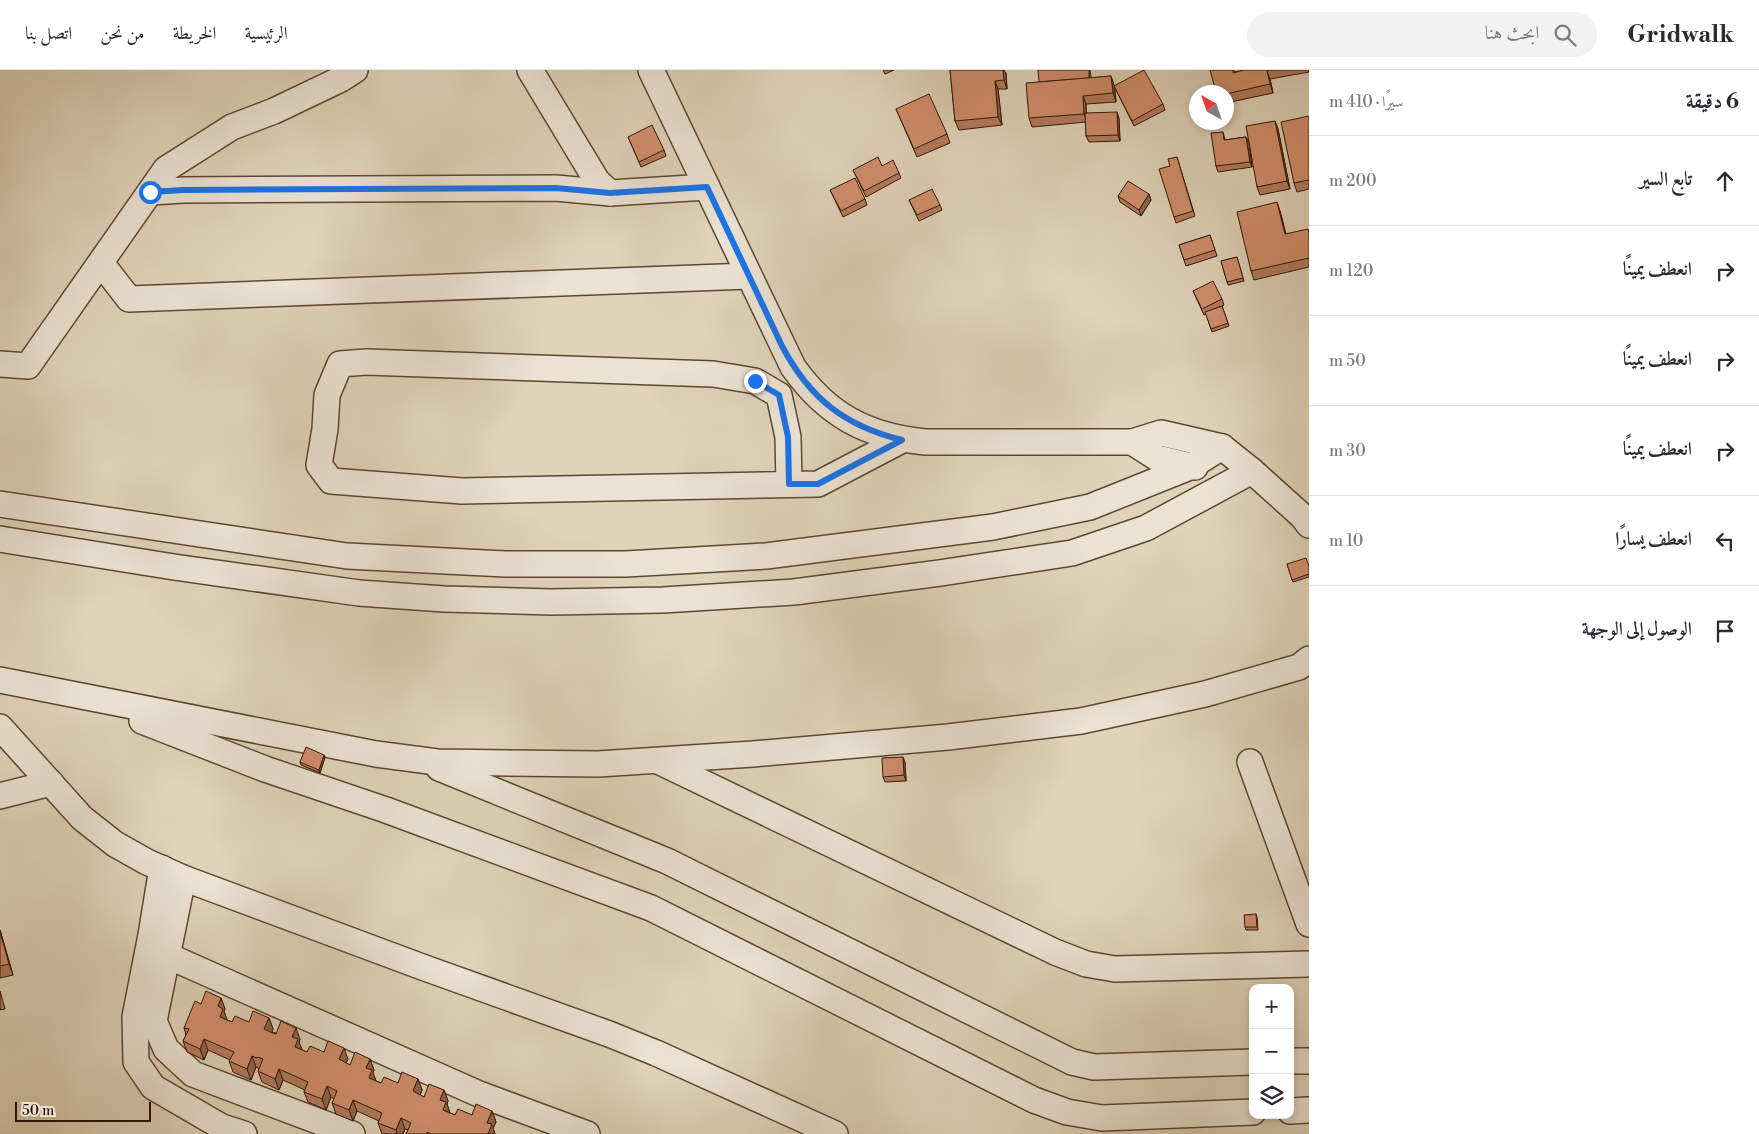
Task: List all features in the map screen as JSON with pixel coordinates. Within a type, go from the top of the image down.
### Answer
[{"type":"street","points":[[0,364],[28,366],[166,169],[232,127],[274,111],[341,79],[355,70]]},
{"type":"street","points":[[530,70],[597,181],[610,193]]},
{"type":"street","points":[[651,70],[790,360],[806,385],[822,401],[853,422],[880,434],[902,440],[925,442],[1132,442],[1161,433],[1222,447],[1252,470],[1302,516],[1309,525]]},
{"type":"street","points":[[150,192],[193,190],[556,188],[610,193],[707,187]]},
{"type":"street","points":[[101,262],[129,299],[749,276]]},
{"type":"street","points":[[789,484],[788,437],[779,395],[755,381],[713,374],[366,362],[340,364],[327,395],[325,429],[319,464],[331,481],[462,491],[818,484],[902,440]]},
{"type":"street","points":[[1132,442],[1157,458],[1190,467],[1252,470]]},
{"type":"street","points":[[0,504],[347,556],[505,564],[626,564],[766,556],[993,527],[1090,506],[1190,467],[1222,447]]},
{"type":"street","points":[[0,539],[174,567],[359,593],[444,599],[552,602],[663,600],[794,592],[1072,553],[1146,528],[1252,470]]},
{"type":"street","points":[[0,680],[376,754],[437,762],[598,764],[754,754],[948,737],[1081,721],[1205,694],[1299,667],[1309,659]]},
{"type":"street","points":[[60,691],[265,769],[386,810],[651,908],[1034,1100],[1067,1112],[1102,1118],[1249,1112]]},
{"type":"street","points":[[0,727],[82,818],[115,844],[173,873],[609,1034],[656,1053],[835,1134]]},
{"type":"street","points":[[421,760],[667,861],[1072,1062],[1094,1067],[1249,1062]]},
{"type":"street","points":[[656,760],[1055,952],[1086,964],[1115,969],[1309,964]]},
{"type":"street","points":[[1250,762],[1309,924]]},
{"type":"street","points":[[0,796],[51,783]]},
{"type":"street","points":[[173,873],[166,954],[154,1021],[166,1049],[193,1074],[352,1134]]},
{"type":"street","points":[[173,873],[151,936],[135,1017],[136,1062],[154,1087],[222,1127],[244,1134]]},
{"type":"street","points":[[166,954],[479,1094],[587,1134]]},
{"type":"street","points":[[1294,1061],[1309,1061]]},
{"type":"street","points":[[1294,1111],[1309,1110]]},
{"type":"building","points":[[950,70],[1003,70],[1004,80],[995,81],[998,117],[955,121]]},
{"type":"building","points":[[1038,70],[1089,70],[1089,78],[1039,82]]},
{"type":"building","points":[[1144,70],[1163,104],[1132,121],[1114,86]]},
{"type":"building","points":[[1210,70],[1233,70],[1233,73],[1244,70],[1270,70],[1267,71],[1270,84],[1234,92],[1234,85],[1214,85]]},
{"type":"building","points":[[1111,76],[1113,93],[1083,96],[1084,114],[1029,118],[1026,83]]},
{"type":"building","points":[[929,94],[947,134],[914,149],[896,109]]},
{"type":"building","points":[[1117,112],[1118,135],[1086,136],[1085,113]]},
{"type":"building","points":[[1309,116],[1309,180],[1294,183],[1281,122]]},
{"type":"building","points":[[1275,121],[1287,181],[1257,187],[1246,126]]},
{"type":"building","points":[[652,125],[664,150],[639,162],[628,137]]},
{"type":"building","points":[[1223,132],[1224,140],[1246,137],[1250,162],[1216,166],[1211,133]]},
{"type":"building","points":[[878,157],[882,166],[893,160],[899,173],[864,191],[853,170]]},
{"type":"building","points":[[1177,157],[1193,211],[1174,217],[1159,169],[1170,166],[1168,159]]},
{"type":"building","points":[[855,178],[865,199],[841,211],[830,190]]},
{"type":"building","points":[[1128,181],[1149,194],[1139,210],[1118,196]]},
{"type":"building","points":[[932,189],[940,205],[917,215],[909,200]]},
{"type":"building","points":[[1277,202],[1285,234],[1308,229],[1309,258],[1251,271],[1237,212]]},
{"type":"building","points":[[1210,235],[1215,250],[1184,260],[1179,245]]},
{"type":"building","points":[[1237,257],[1243,278],[1227,282],[1221,261]]},
{"type":"building","points":[[1213,281],[1222,299],[1202,309],[1193,291]]},
{"type":"building","points":[[1222,306],[1228,323],[1211,329],[1205,312]]},
{"type":"building","points":[[1306,558],[1309,574],[1292,580],[1287,564]]},
{"type":"building","points":[[306,747],[324,755],[319,770],[300,762]]},
{"type":"building","points":[[903,757],[904,775],[883,777],[882,758]]},
{"type":"building","points":[[1256,914],[1257,927],[1245,927],[1244,915]]},
{"type":"building","points":[[0,932],[9,964],[0,966]]},
{"type":"building","points":[[206,991],[221,998],[218,1006],[223,1009],[220,1017],[232,1022],[235,1016],[249,1022],[253,1011],[269,1018],[264,1029],[270,1032],[276,1034],[281,1021],[296,1028],[292,1037],[298,1039],[295,1047],[307,1052],[310,1046],[324,1052],[328,1041],[344,1048],[339,1059],[350,1065],[355,1052],[370,1059],[366,1068],[372,1070],[369,1078],[381,1083],[384,1077],[398,1083],[402,1072],[418,1079],[413,1091],[424,1097],[429,1084],[444,1090],[440,1100],[446,1102],[443,1110],[455,1115],[458,1109],[472,1115],[476,1104],[492,1111],[487,1123],[492,1124],[488,1134],[431,1134],[427,1132],[427,1134],[406,1134],[411,1123],[401,1118],[396,1130],[378,1123],[382,1113],[353,1100],[349,1110],[332,1103],[337,1091],[327,1086],[322,1099],[304,1092],[308,1082],[279,1069],[275,1079],[258,1071],[263,1059],[252,1056],[247,1069],[229,1061],[234,1052],[204,1039],[200,1049],[183,1041],[189,1029],[184,1028],[195,1001],[201,1004]]},
{"type":"route","points":[[150,192],[183,190],[556,188],[610,193],[707,187],[782,346],[793,367],[806,385],[840,415],[859,426],[902,440],[818,484],[789,484],[788,437],[779,395],[755,381]]}]
